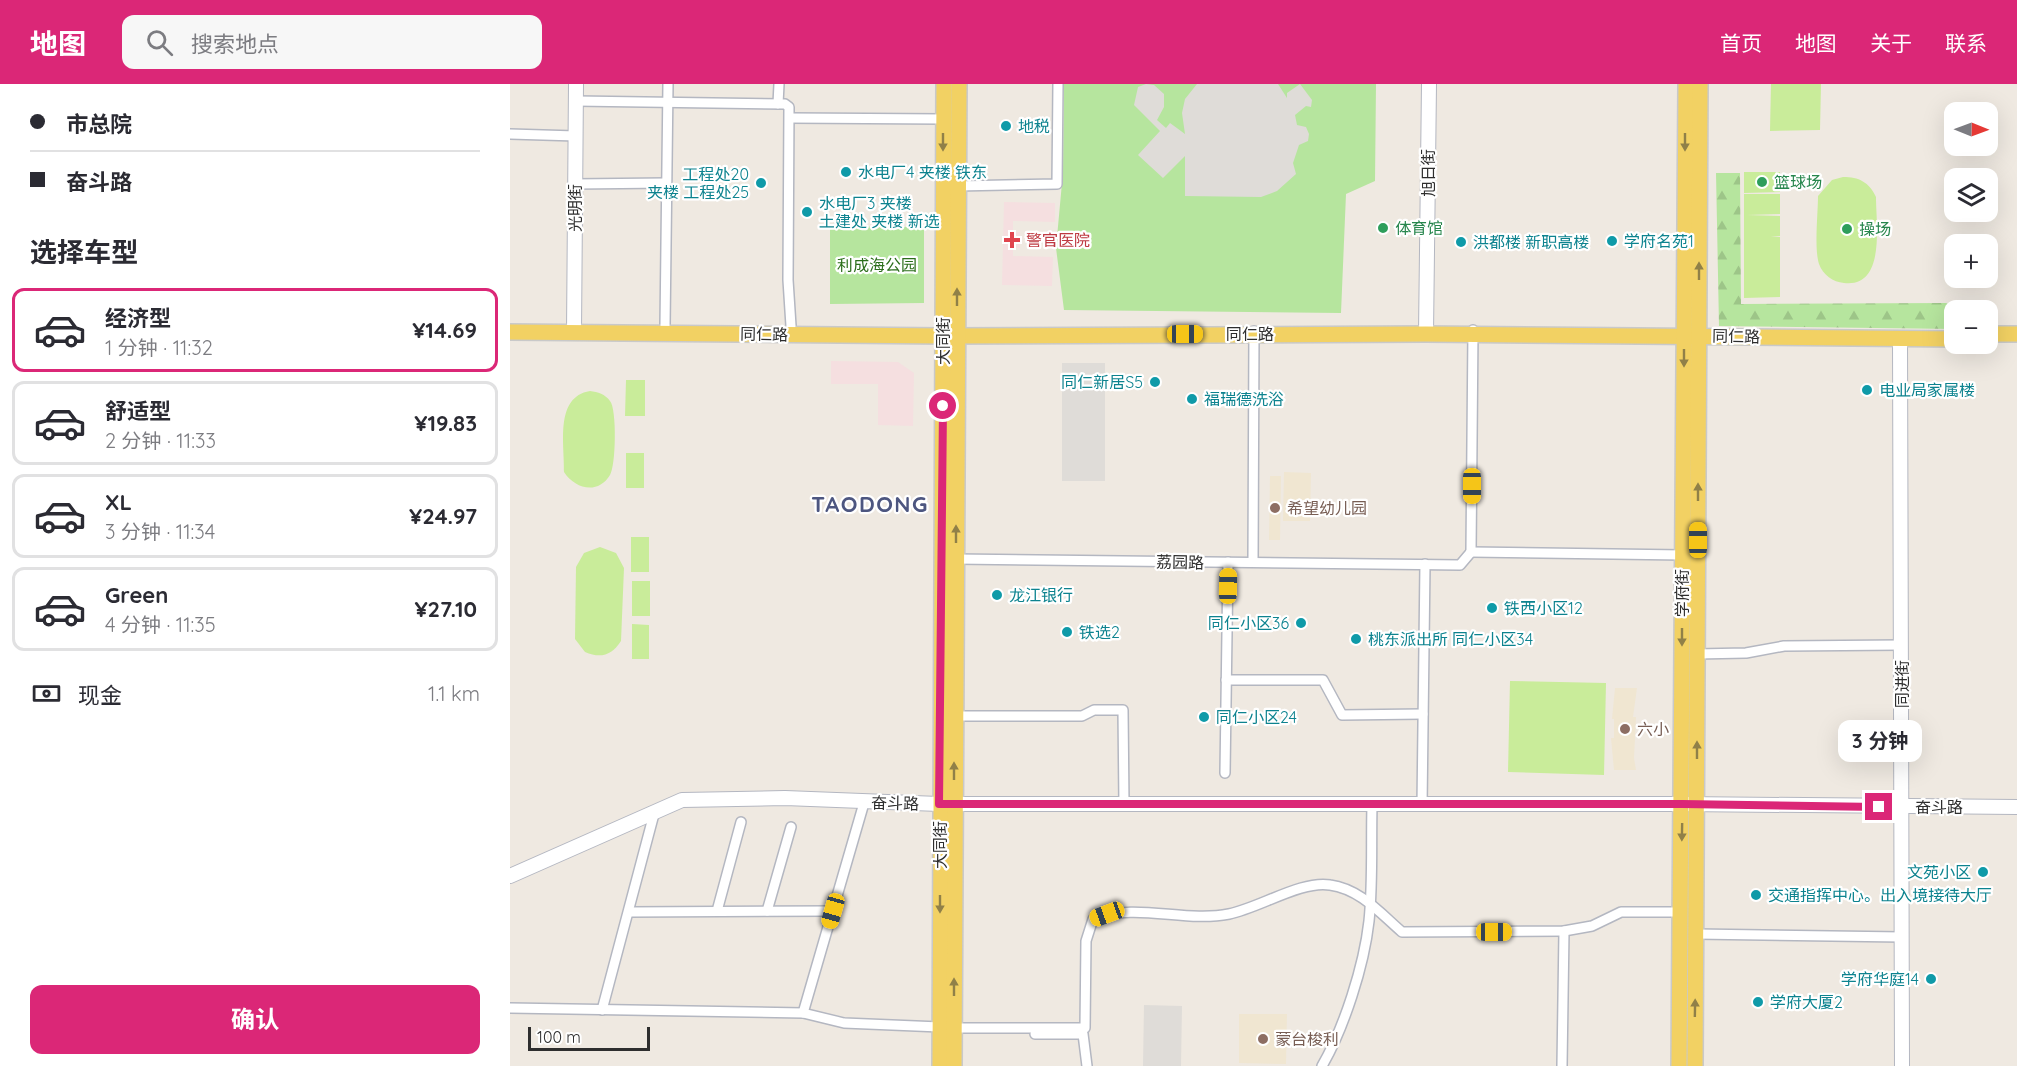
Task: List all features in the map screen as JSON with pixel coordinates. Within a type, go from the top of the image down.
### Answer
[{"type":"main road","name":"大同街","points":[[944,84],[943,119],[955,559],[955,716],[947,804]]},
{"type":"main road","name":"大同街","points":[[954,1066],[950,1029],[947,804],[950,332],[957,186],[958,84]]},
{"type":"main road","name":"学府街","points":[[1679,1066],[1680,912],[1690,804],[1697,654],[1686,84]]},
{"type":"main road","name":"学府街","points":[[1695,1066],[1696,934],[1683,555],[1700,84]]},
{"type":"main road","name":"同仁路","points":[[510,325],[574,329],[950,332],[1944,333]]},
{"type":"main road","name":"同仁路","points":[[510,332],[665,326],[791,326],[950,332]]},
{"type":"main road","name":"同仁路","points":[[1692,332],[1944,339]]},
{"type":"main road","points":[[1998,334],[2017,334]]},
{"type":"main road","points":[[1998,339],[2017,340]]},
{"type":"main road","name":"大同街","points":[[940,1066],[950,1029]]},
{"type":"street","name":"光明街","points":[[574,329],[576,84]]},
{"type":"street","points":[[665,326],[668,84]]},
{"type":"street","points":[[778,104],[779,84]]},
{"type":"street","points":[[957,186],[1057,184],[1058,84]]},
{"type":"street","name":"旭日街","points":[[1426,332],[1429,84]]},
{"type":"street","points":[[576,101],[778,104],[789,107],[788,280],[791,326]]},
{"type":"street","points":[[790,118],[943,119]]},
{"type":"street","points":[[510,134],[576,136]]},
{"type":"street","points":[[575,184],[666,183]]},
{"type":"street","points":[[1252,562],[1254,331]]},
{"type":"street","points":[[1473,332],[1472,552],[1683,555]]},
{"type":"street","name":"同进街","points":[[1900,338],[1902,1066]]},
{"type":"street","name":"荔园路","points":[[955,559],[1460,565],[1472,552]]},
{"type":"street","points":[[1226,773],[1228,562]]},
{"type":"street","points":[[1422,806],[1425,564]]},
{"type":"street","points":[[1697,654],[1756,652],[1784,646],[1901,645]]},
{"type":"street","points":[[1226,680],[1323,680],[1342,715],[1423,714]]},
{"type":"street","points":[[955,716],[1082,716],[1094,710],[1123,710],[1124,804]]},
{"type":"street","name":"奋斗路","points":[[510,876],[682,800],[785,798],[864,803],[947,804],[1422,806],[1690,804],[2017,807]]},
{"type":"street","points":[[803,1013],[864,803]]},
{"type":"street","points":[[1322,1066],[1333,1048],[1367,936],[1370,905],[1372,806]]},
{"type":"street","points":[[602,1010],[630,912],[654,814]]},
{"type":"street","points":[[717,911],[741,822]]},
{"type":"street","points":[[766,911],[791,826]]},
{"type":"street","points":[[950,1029],[1084,1028],[1086,941],[1093,919],[1107,914],[1133,911],[1200,918],[1230,914],[1307,887],[1326,884],[1344,887],[1402,932],[1564,931],[1592,926],[1621,912],[1680,912]]},
{"type":"street","points":[[630,912],[833,911]]},
{"type":"street","points":[[1562,1066],[1564,931]]},
{"type":"street","points":[[1696,934],[1902,937]]},
{"type":"street","points":[[510,1008],[803,1013],[844,1023],[1083,1034],[1087,1066]]},
{"type":"shaded area","points":[[1146,84],[1154,85],[1164,94],[1164,107],[1157,120],[1166,128],[1170,123],[1185,134],[1182,113],[1185,99],[1197,84],[1278,84],[1287,98],[1287,93],[1300,84],[1312,100],[1311,107],[1306,106],[1295,115],[1297,125],[1306,127],[1309,134],[1308,141],[1299,145],[1293,163],[1296,174],[1277,191],[1261,197],[1185,196],[1185,156],[1163,178],[1138,155],[1160,131],[1134,105],[1138,87]]},
{"type":"shaded area","name":"警官医院","points":[[1004,202],[1055,203],[1055,222],[1013,221],[1013,232],[1020,232],[1020,248],[1013,248],[1013,256],[1053,257],[1052,286],[1002,285]]},
{"type":"shaded area","points":[[831,361],[898,362],[914,373],[913,426],[878,425],[878,384],[831,384]]},
{"type":"shaded area","points":[[1062,363],[1105,363],[1105,481],[1062,481]]},
{"type":"shaded area","points":[[1284,472],[1311,473],[1310,521],[1283,521]]},
{"type":"shaded area","name":"希望幼儿园","points":[[1270,476],[1281,476],[1280,540],[1269,540]]},
{"type":"shaded area","name":"六小","points":[[1615,688],[1637,688],[1633,717],[1636,717],[1634,758],[1636,770],[1614,770],[1611,738],[1614,738],[1614,719],[1612,719]]},
{"type":"shaded area","points":[[1144,1005],[1182,1006],[1181,1066],[1143,1066]]},
{"type":"shaded area","name":"蒙台梭利","points":[[1239,1014],[1287,1014],[1286,1064],[1239,1063]]},
{"type":"green space","points":[[1064,84],[1376,84],[1375,181],[1346,194],[1341,313],[1064,310],[1056,248],[1063,172]]},
{"type":"green space","points":[[1771,84],[1821,84],[1820,130],[1770,131]]},
{"type":"green space","name":"篮球场","points":[[1744,172],[1780,172],[1780,192],[1744,193]]},
{"type":"green space","points":[[1716,173],[1740,173],[1741,304],[1944,303],[1944,329],[1719,326]]},
{"type":"green space","name":"操场","points":[[1843,177],[1859,179],[1870,188],[1876,197],[1877,223],[1873,265],[1867,275],[1857,282],[1844,283],[1829,277],[1821,268],[1816,240],[1818,196],[1832,180]]},
{"type":"green space","points":[[1744,194],[1780,194],[1780,214],[1747,215],[1780,216],[1780,236],[1771,236],[1780,237],[1780,297],[1744,298]]},
{"type":"green space","name":"利成海公园","points":[[830,226],[924,227],[924,303],[830,304]]},
{"type":"green space","points":[[626,380],[645,380],[645,416],[625,416]]},
{"type":"green space","points":[[590,391],[604,395],[610,401],[615,426],[610,475],[599,485],[587,487],[580,486],[564,472],[563,436],[566,412],[571,402],[579,395]]},
{"type":"green space","points":[[626,453],[644,453],[644,488],[626,488]]},
{"type":"green space","points":[[631,537],[649,537],[649,572],[631,572]]},
{"type":"green space","points":[[600,547],[616,553],[624,568],[621,641],[614,650],[596,655],[585,652],[575,639],[576,567],[584,553]]},
{"type":"green space","points":[[632,581],[650,581],[650,616],[632,616]]},
{"type":"green space","points":[[632,624],[649,625],[649,659],[632,659]]},
{"type":"green space","points":[[1510,681],[1606,683],[1604,775],[1508,772]]},
{"type":"place","name":"地税","points":[[1006,126]]},
{"type":"place","name":"水电厂4 夹楼 铁东","points":[[846,172]]},
{"type":"place","name":"篮球场","points":[[1762,182]]},
{"type":"place","name":"工程处20 夹楼 工程处25","points":[[761,183]]},
{"type":"place","name":"水电厂3 夹楼 土建处 夹楼 新选","points":[[807,212]]},
{"type":"place","name":"体育馆","points":[[1383,228]]},
{"type":"place","name":"操场","points":[[1847,229]]},
{"type":"place","name":"警官医院","points":[[1012,240]]},
{"type":"place","name":"学府名苑1","points":[[1612,241]]},
{"type":"place","name":"洪都楼 新职高楼","points":[[1461,242]]},
{"type":"place","name":"同仁新居S5","points":[[1155,382]]},
{"type":"place","name":"电业局家属楼","points":[[1867,390]]},
{"type":"place","name":"福瑞德洗浴","points":[[1192,399]]},
{"type":"place","name":"希望幼儿园","points":[[1275,508]]},
{"type":"place","name":"龙江银行","points":[[997,595]]},
{"type":"place","name":"铁西小区12","points":[[1492,608]]},
{"type":"place","name":"同仁小区36","points":[[1301,623]]},
{"type":"place","name":"铁选2","points":[[1067,632]]},
{"type":"place","name":"桃东派出所 同仁小区34","points":[[1356,639]]},
{"type":"place","name":"同仁小区24","points":[[1204,717]]},
{"type":"place","name":"六小","points":[[1625,729]]},
{"type":"place","name":"文苑小区","points":[[1983,872]]},
{"type":"place","name":"交通指挥中心。出入境接待大厅","points":[[1756,895]]},
{"type":"place","name":"学府华庭14","points":[[1931,979]]},
{"type":"place","name":"学府大厦2","points":[[1758,1002]]},
{"type":"place","name":"蒙台梭利","points":[[1263,1039]]},
{"type":"district","name":"TAODONG","points":[[870,504]]},
{"type":"route","points":[[943,406],[939,804],[1422,806],[1697,804],[1879,807]]}]
